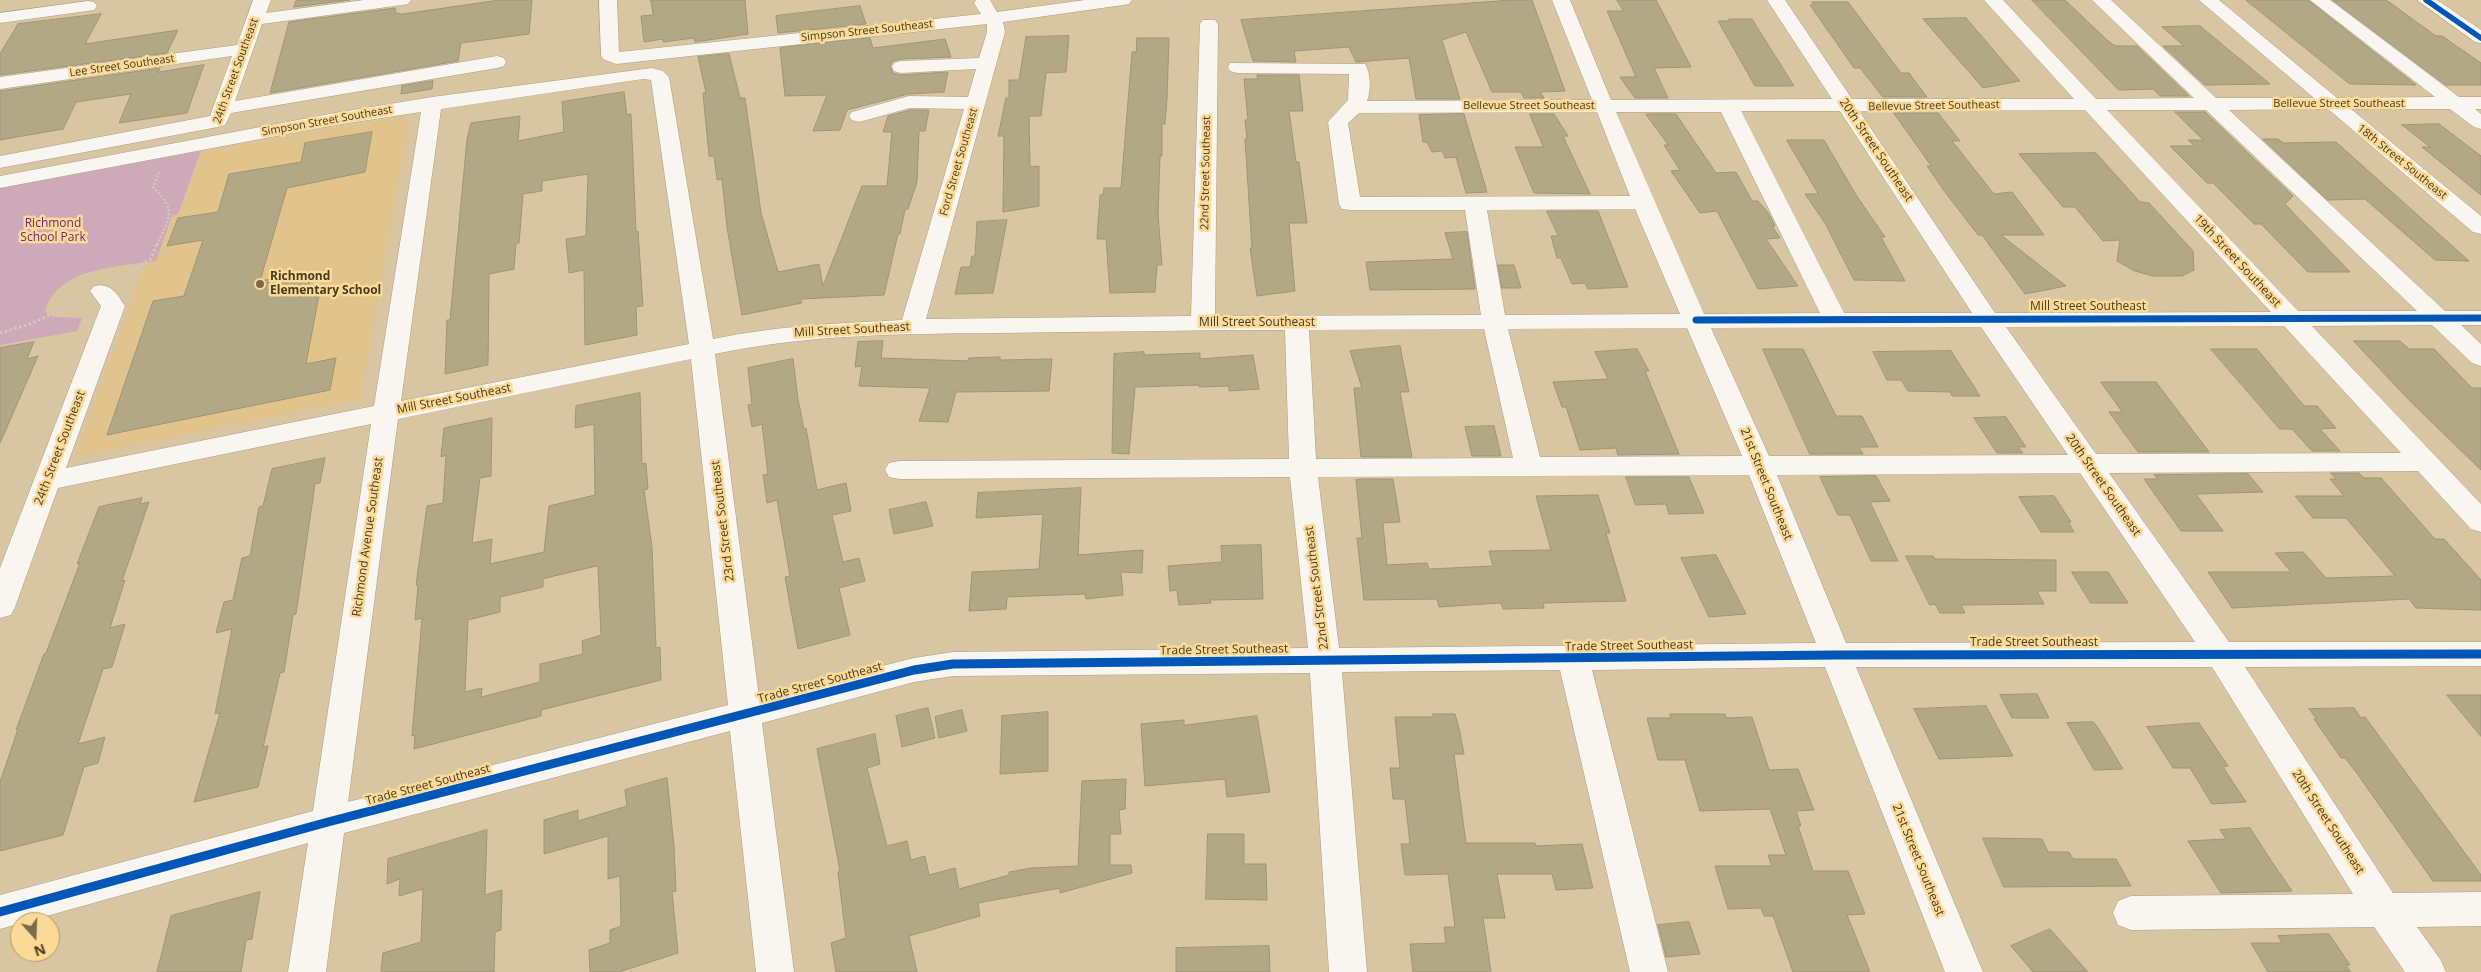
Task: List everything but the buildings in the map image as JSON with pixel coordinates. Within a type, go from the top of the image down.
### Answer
[{"type":"street","points":[[0,18],[12,0]]},
{"type":"street","name":"24th Street Southeast","points":[[210,142],[262,0]]},
{"type":"street","points":[[255,20],[402,0]]},
{"type":"street","name":"Simpson Street Southeast","points":[[608,0],[610,56],[612,58],[986,9],[1123,0]]},
{"type":"street","name":"21st Street Southeast","points":[[1561,0],[1643,202],[1759,465],[1964,972]]},
{"type":"street","name":"20th Street Southeast","points":[[1776,0],[1988,318],[2220,654],[2383,909],[2427,972]]},
{"type":"street","name":"19th Street Southeast","points":[[1993,0],[2481,522]]},
{"type":"street","points":[[2101,0],[2481,358]]},
{"type":"street","name":"18th Street Southeast","points":[[2208,0],[2481,227]]},
{"type":"street","points":[[2319,0],[2481,123]]},
{"type":"street","points":[[2426,0],[2481,38]]},
{"type":"street","points":[[0,18],[88,6]]},
{"type":"street","name":"Ford Street Southeast","points":[[912,327],[996,32],[996,25],[986,9]]},
{"type":"street","name":"22nd Street Southeast","points":[[1204,323],[1209,24]]},
{"type":"street","name":"Lee Street Southeast","points":[[0,83],[245,49]]},
{"type":"street","points":[[0,162],[220,114],[497,62]]},
{"type":"street","points":[[901,67],[987,63]]},
{"type":"street","points":[[1237,67],[1358,68],[1360,92],[1356,107],[1338,122],[1350,204],[1643,202]]},
{"type":"street","name":"Simpson Street Southeast","points":[[0,182],[210,142],[432,103],[624,76],[656,74]]},
{"type":"street","name":"23rd Street Southeast","points":[[656,74],[661,81],[702,349],[747,714],[775,972]]},
{"type":"street","points":[[859,116],[909,102],[976,103]]},
{"type":"street","name":"Richmond Avenue Southeast","points":[[307,972],[432,103]]},
{"type":"street","name":"Bellevue Street Southeast","points":[[1356,107],[1847,107],[2481,103]]},
{"type":"street","points":[[1728,106],[1835,319]]},
{"type":"street","points":[[1475,203],[1494,322],[1529,467]]},
{"type":"street","name":"24th Street Southeast","points":[[0,607],[113,306],[102,291]]},
{"type":"street","name":"Mill Street Southeast","points":[[48,481],[759,337],[814,330],[1204,323],[1988,318],[2481,318]]},
{"type":"street","name":"22nd Street Southeast","points":[[1296,323],[1303,468],[1326,660],[1348,972]]},
{"type":"street","points":[[899,470],[2424,462]]},
{"type":"street","name":"Trade Street Southeast","points":[[0,912],[328,822],[914,670],[953,664],[1835,655],[2481,654]]},
{"type":"street","points":[[1574,658],[1649,972]]},
{"type":"street","points":[[2131,913],[2481,909]]},
{"type":"path","points":[[0,334],[30,324],[102,291],[151,259],[170,213],[167,201],[153,187],[168,150]]},
{"type":"shaded area","name":"Richmond Elementary School","points":[[401,117],[406,119],[408,124],[361,399],[74,457],[146,262],[156,260],[173,216],[178,214],[201,151]]},
{"type":"green space","name":"Richmond School Park","points":[[201,151],[178,214],[172,216],[156,261],[90,272],[62,286],[52,297],[45,312],[53,317],[82,318],[77,331],[0,345],[0,188]]},
{"type":"cycle path","points":[[2426,0],[2481,38]]},
{"type":"cycle path","points":[[1696,320],[2481,318]]},
{"type":"cycle path","points":[[0,912],[328,822],[914,670],[953,664],[1835,655],[2481,654]]},
{"type":"place","name":"Richmond Elementary School","points":[[260,284]]}]
